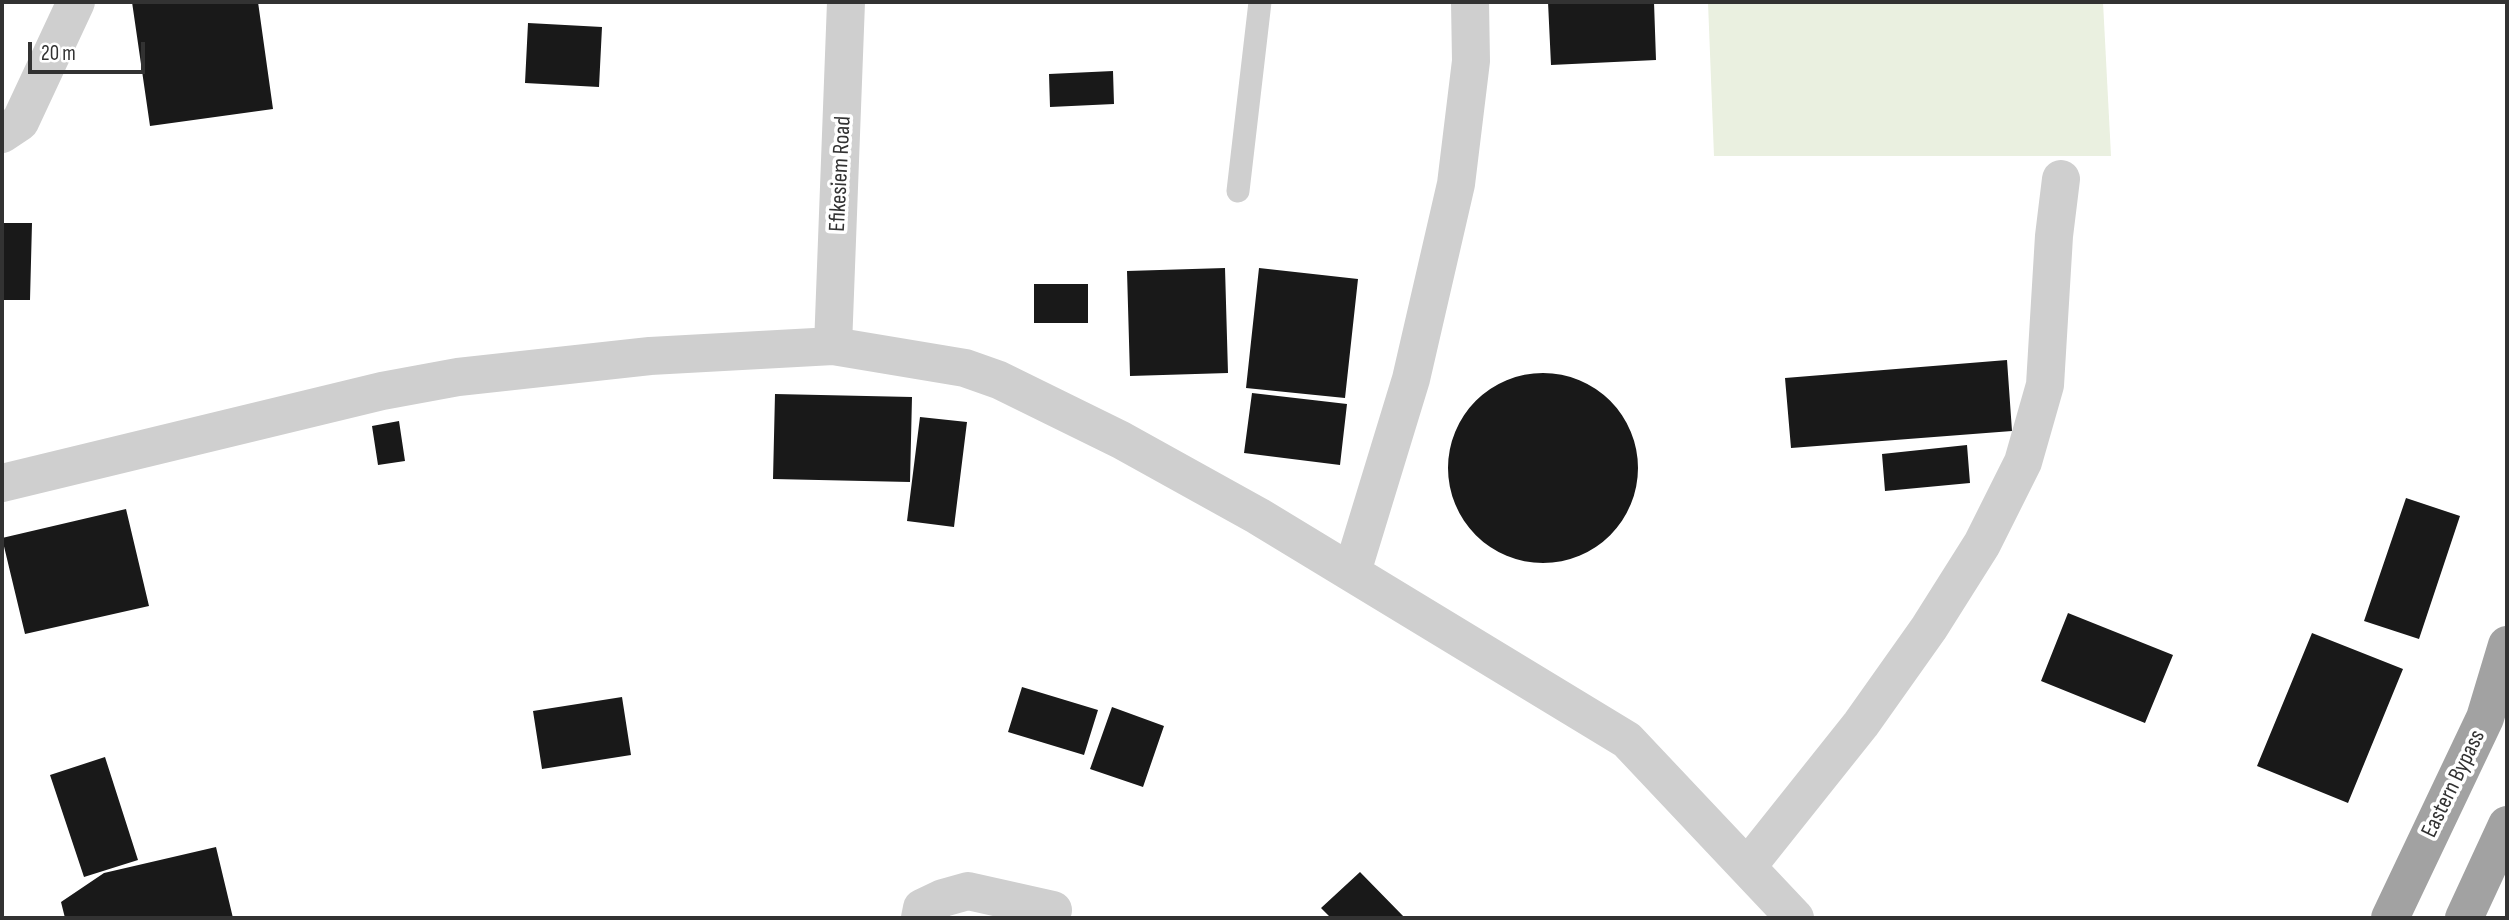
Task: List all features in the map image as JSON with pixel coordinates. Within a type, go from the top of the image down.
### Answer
[{"type":"highway","name":"Eastern Bypass","points":[[2390,918],[2485,718],[2507,645]]},
{"type":"highway","points":[[2463,918],[2507,825]]},
{"type":"street","points":[[2,134],[20,122],[76,2]]},
{"type":"street","name":"Efikesiem Road","points":[[833,346],[846,2]]},
{"type":"street","points":[[1352,572],[1411,379],[1456,184],[1471,61],[1470,2]]},
{"type":"street","points":[[1747,867],[1861,724],[1929,628],[1982,544],[2023,462],[2045,386],[2054,236],[2061,179]]},
{"type":"street","points":[[2,483],[382,391],[458,377],[650,356],[833,346],[965,368],[999,380],[1121,440],[1258,516],[1627,740],[1795,918]]},
{"type":"street","points":[[920,918],[922,908],[943,898],[968,891],[1053,910]]},
{"type":"lane","points":[[1238,191],[1260,2]]},
{"type":"green space","points":[[1708,2],[2103,2],[2111,156],[1714,156]]},
{"type":"building","points":[[132,2],[258,2],[273,109],[150,126]]},
{"type":"building","points":[[1548,2],[1654,2],[1656,60],[1551,65]]},
{"type":"building","points":[[528,23],[602,27],[599,87],[525,83]]},
{"type":"building","points":[[1113,71],[1114,104],[1050,107],[1049,74]]},
{"type":"building","points":[[2,223],[32,223],[30,300],[2,300]]},
{"type":"building","points":[[1225,268],[1228,373],[1130,376],[1127,271]]},
{"type":"building","points":[[1259,268],[1358,279],[1345,398],[1246,388]]},
{"type":"building","points":[[1034,284],[1088,284],[1088,323],[1034,323]]},
{"type":"building","points":[[2007,360],[2012,431],[1791,448],[1785,378]]},
{"type":"building","points":[[1543,373],[1579,380],[1610,401],[1631,432],[1638,468],[1631,504],[1610,535],[1579,556],[1543,563],[1507,556],[1476,535],[1455,504],[1448,468],[1455,432],[1476,401],[1507,380]]},
{"type":"building","points":[[1252,393],[1347,404],[1340,465],[1244,453]]},
{"type":"building","points":[[775,394],[912,397],[910,482],[773,479]]},
{"type":"building","points":[[920,417],[967,422],[954,527],[907,521]]},
{"type":"building","points":[[399,421],[405,461],[378,465],[372,426]]},
{"type":"building","points":[[1967,445],[1970,483],[1885,491],[1882,454]]},
{"type":"building","points":[[2406,498],[2460,516],[2419,639],[2364,621]]},
{"type":"building","points":[[126,509],[149,606],[25,634],[2,538]]},
{"type":"building","points":[[2068,613],[2173,655],[2145,723],[2041,681]]},
{"type":"building","points":[[2312,633],[2403,669],[2348,803],[2257,766]]},
{"type":"building","points":[[1022,687],[1098,710],[1084,755],[1008,732]]},
{"type":"building","points":[[622,697],[631,755],[542,769],[533,711]]},
{"type":"building","points":[[1112,707],[1164,726],[1143,787],[1090,769]]},
{"type":"building","points":[[105,757],[138,860],[84,877],[50,775]]},
{"type":"building","points":[[216,847],[233,918],[65,918],[61,902],[104,873]]},
{"type":"building","points":[[1360,872],[1405,918],[1331,918],[1321,908]]}]
